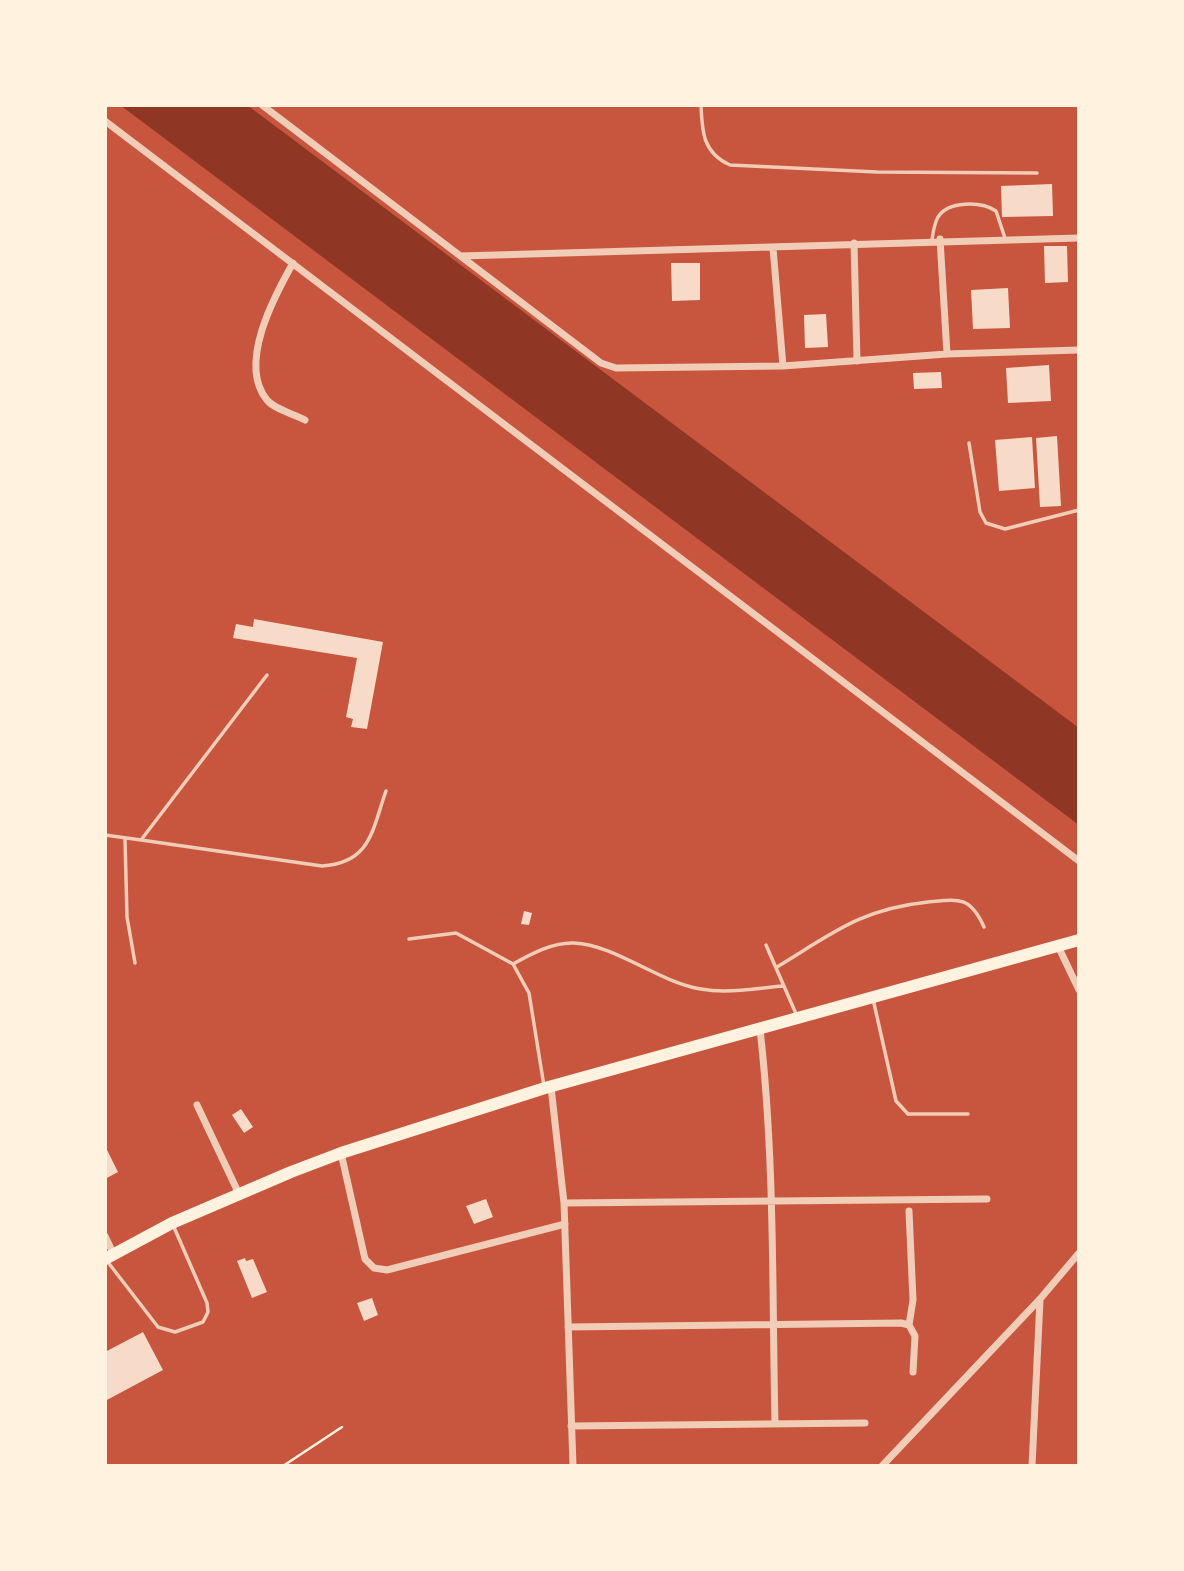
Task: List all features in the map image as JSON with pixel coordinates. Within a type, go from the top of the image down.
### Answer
[{"type":"main road","points":[[108,1257],[172,1223],[341,1153],[548,1088],[1079,940]]},
{"type":"street","points":[[262,105],[601,363],[616,368],[783,366],[947,354],[1079,350]]},
{"type":"street","points":[[105,121],[1079,861]]},
{"type":"street","points":[[460,256],[1079,237]]},
{"type":"street","points":[[936,240],[947,354]]},
{"type":"street","points":[[854,243],[857,361]]},
{"type":"street","points":[[773,248],[783,366]]},
{"type":"street","points":[[293,263],[270,304],[258,344],[258,383],[267,401],[305,419]]},
{"type":"street","points":[[1058,946],[1079,990]]},
{"type":"street","points":[[760,1029],[769,1108],[773,1201],[775,1424]]},
{"type":"street","points":[[548,1088],[564,1203],[573,1466]]},
{"type":"street","points":[[197,1105],[239,1194]]},
{"type":"street","points":[[341,1153],[365,1259],[374,1268],[387,1270],[565,1224]]},
{"type":"street","points":[[564,1203],[987,1199]]},
{"type":"street","points":[[909,1211],[913,1300],[909,1325],[915,1336],[913,1372]]},
{"type":"street","points":[[105,1236],[108,1257]]},
{"type":"street","points":[[882,1466],[1040,1299],[1079,1253]]},
{"type":"street","points":[[1032,1466],[1040,1299]]},
{"type":"street","points":[[568,1327],[773,1323],[909,1325]]},
{"type":"street","points":[[571,1426],[865,1423]]},
{"type":"lane","points":[[701,105],[702,133],[708,149],[717,159],[730,165],[877,172],[1037,173]]},
{"type":"lane","points":[[936,240],[938,216],[946,210],[980,204],[996,211],[1005,239]]},
{"type":"lane","points":[[969,443],[980,513],[986,523],[1005,529],[1079,510]]},
{"type":"lane","points":[[141,840],[267,675]]},
{"type":"lane","points":[[105,835],[322,866],[342,865],[355,859],[365,848],[386,790]]},
{"type":"lane","points":[[125,838],[128,928],[135,963]]},
{"type":"lane","points":[[777,967],[858,918],[896,905],[957,900],[974,908],[984,927]]},
{"type":"lane","points":[[409,939],[456,933],[513,964],[529,993],[548,1088]]},
{"type":"lane","points":[[513,964],[553,946],[573,943],[589,946],[657,975],[702,989],[783,986]]},
{"type":"lane","points":[[766,944],[798,1018]]},
{"type":"lane","points":[[872,997],[896,1101],[901,1110],[908,1114],[968,1114]]},
{"type":"lane","points":[[108,1257],[158,1327],[175,1332],[203,1322],[208,1312],[207,1303],[172,1223]]},
{"type":"path","points":[[284,1466],[342,1427]]},
{"type":"shaded area","points":[[120,105],[247,105],[1079,728],[1079,825]]},
{"type":"building","points":[[1052,184],[1053,216],[1002,217],[1001,186]]},
{"type":"building","points":[[1044,246],[1067,246],[1068,282],[1045,283]]},
{"type":"building","points":[[671,263],[700,263],[700,300],[672,301]]},
{"type":"building","points":[[1008,288],[1010,328],[973,329],[971,290]]},
{"type":"building","points":[[826,314],[828,347],[805,348],[804,315]]},
{"type":"building","points":[[1049,365],[1051,401],[1008,403],[1006,368]]},
{"type":"building","points":[[941,372],[942,388],[914,389],[913,373]]},
{"type":"building","points":[[1057,436],[1061,506],[1040,507],[1036,438]]},
{"type":"building","points":[[1032,437],[1035,488],[999,491],[995,440]]},
{"type":"building","points":[[254,619],[383,642],[367,729],[351,727],[353,719],[346,717],[357,658],[233,638],[236,624],[253,627]]},
{"type":"building","points":[[524,911],[532,913],[529,925],[521,924]]},
{"type":"building","points":[[241,1109],[253,1127],[244,1133],[232,1115]]},
{"type":"building","points":[[105,1146],[118,1172],[105,1179]]},
{"type":"building","points":[[486,1199],[493,1217],[474,1224],[466,1206]]},
{"type":"building","points":[[245,1258],[246,1261],[253,1259],[267,1292],[252,1298],[237,1261]]},
{"type":"building","points":[[372,1298],[378,1315],[364,1321],[357,1303]]},
{"type":"building","points":[[143,1332],[163,1370],[105,1401],[105,1352]]}]
